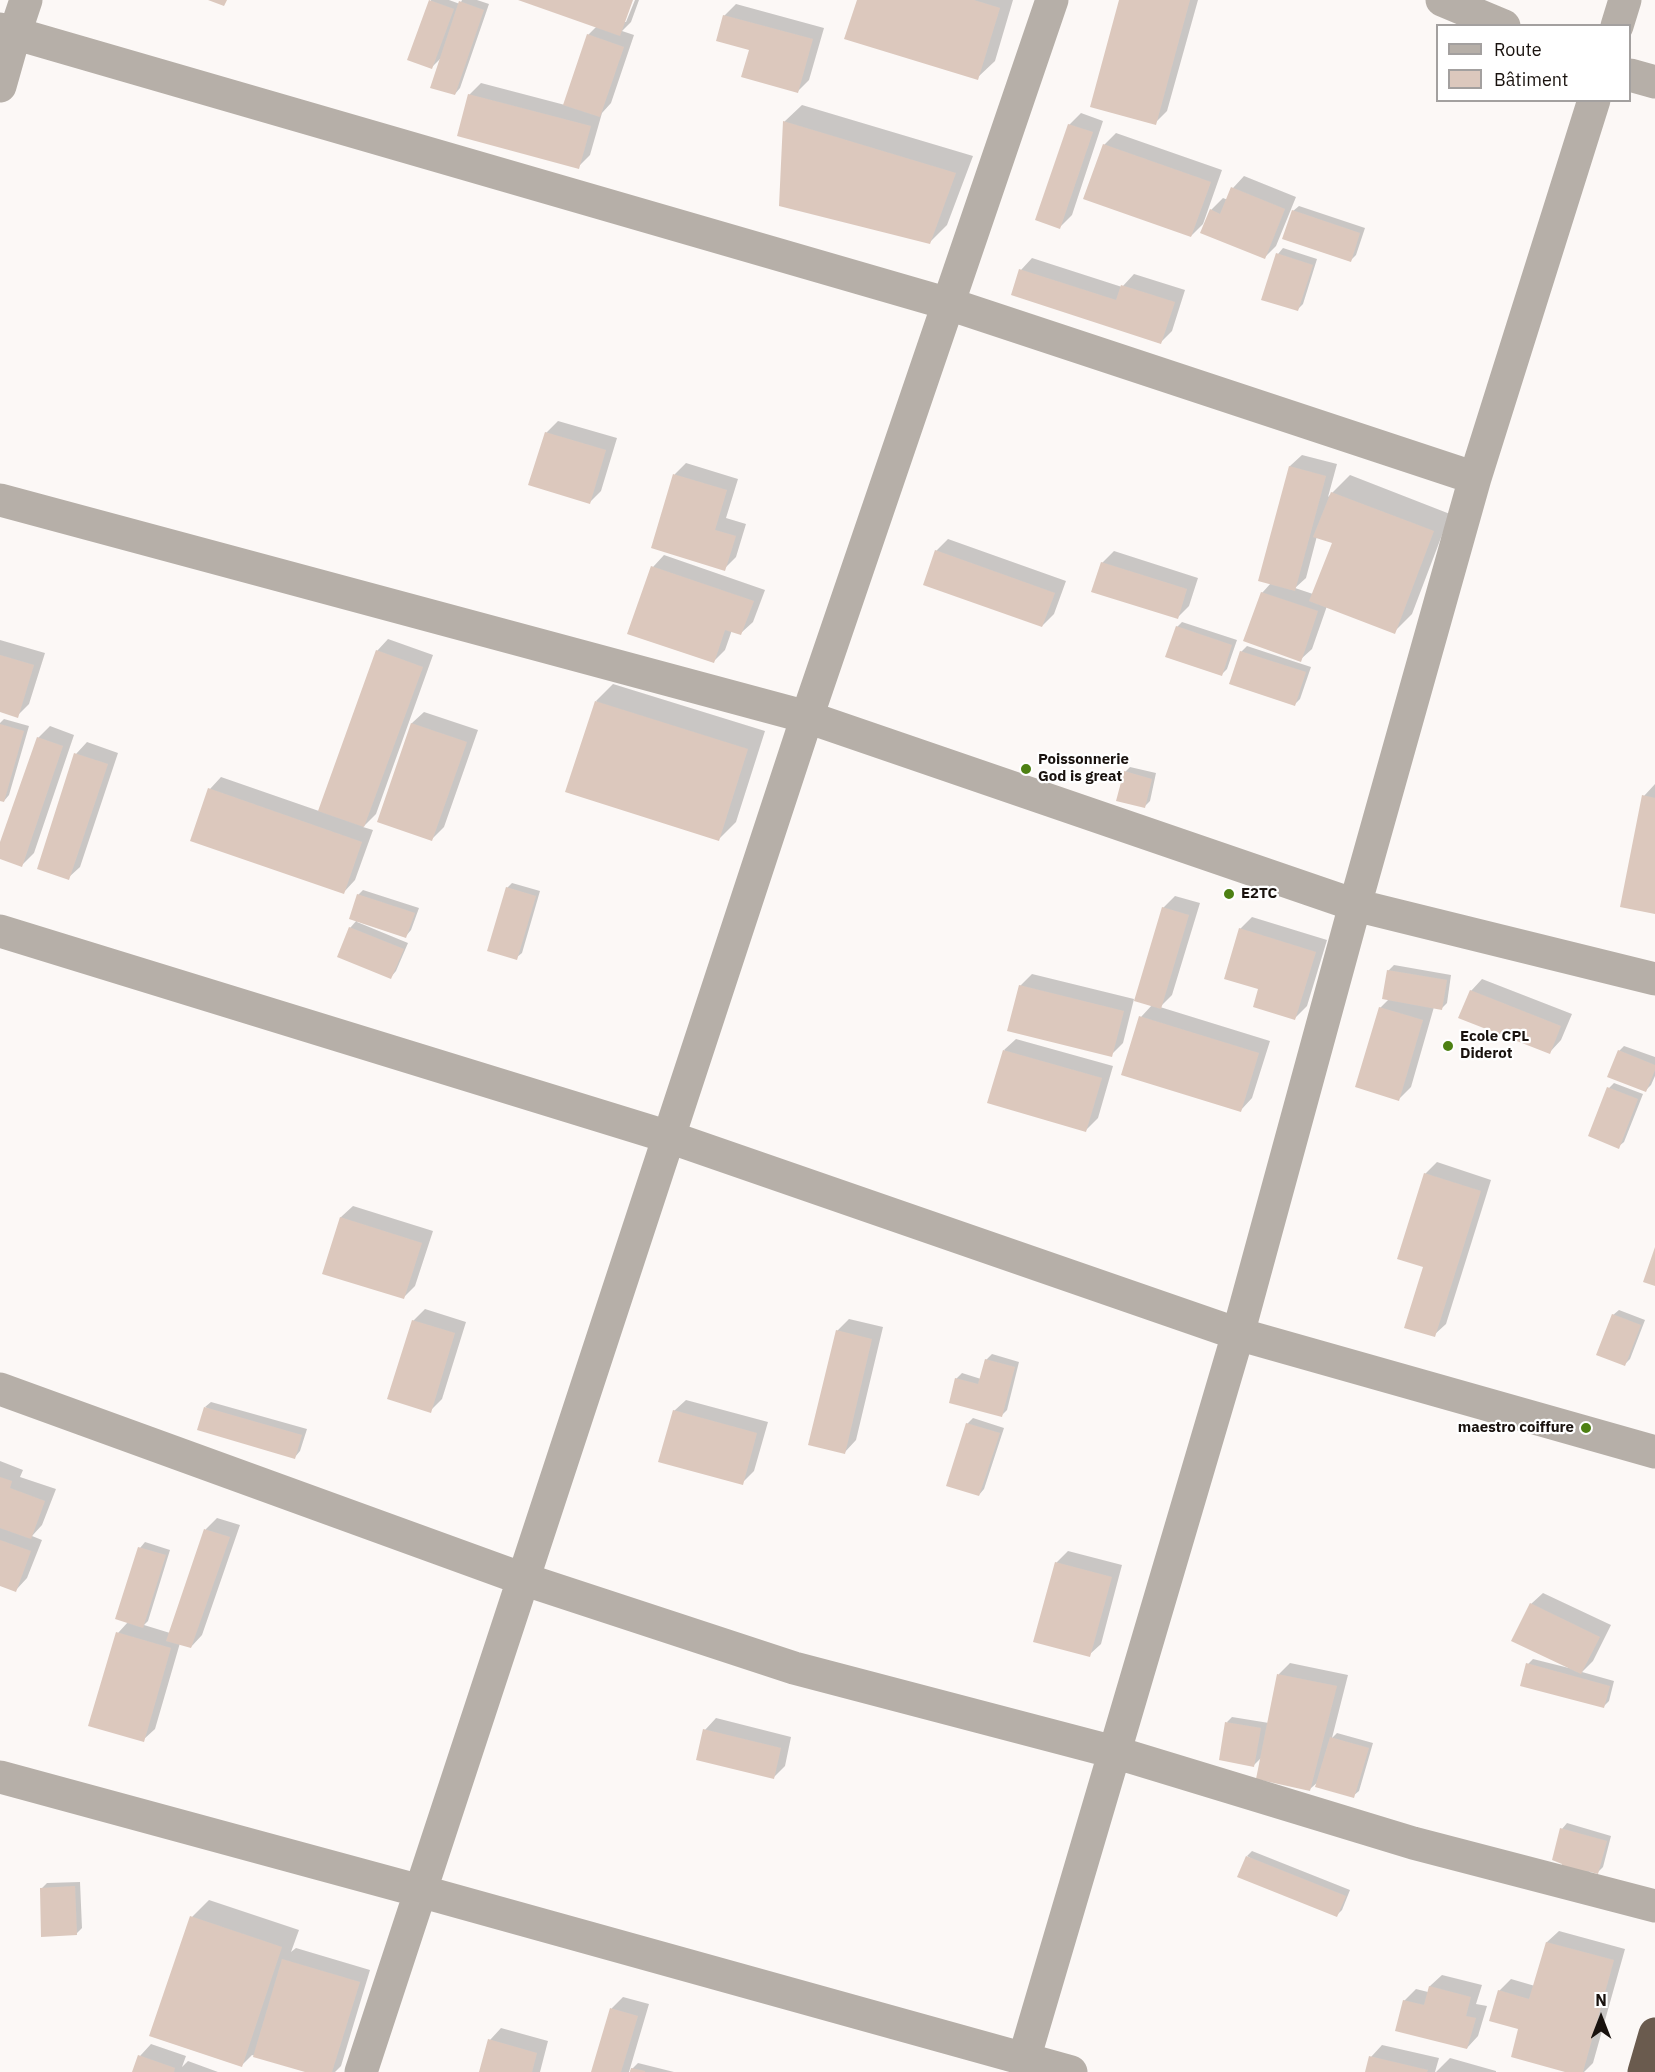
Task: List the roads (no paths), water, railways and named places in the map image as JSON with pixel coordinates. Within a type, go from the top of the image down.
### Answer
[{"type":"highway","points":[[1644,2072],[1655,2034]]},
{"type":"street","points":[[0,86],[7,31],[26,0]]},
{"type":"street","points":[[361,2072],[807,717],[1053,0]]},
{"type":"street","points":[[1442,0],[1499,24]]},
{"type":"street","points":[[1618,24],[1625,0]]},
{"type":"street","points":[[7,31],[949,304],[1475,478]]},
{"type":"street","points":[[1631,76],[1655,82]]},
{"type":"street","points":[[1024,2059],[1238,1334],[1475,478],[1593,102]]},
{"type":"street","points":[[0,500],[807,717],[1355,905],[1655,979]]},
{"type":"street","points":[[0,932],[669,1137],[1238,1334],[1655,1452]]},
{"type":"street","points":[[0,1389],[523,1579],[794,1668],[1114,1752],[1413,1843],[1655,1906]]},
{"type":"street","points":[[0,1778],[420,1891],[1071,2072]]},
{"type":"place","name":"Poissonnerie God is great","points":[[1026,769]]},
{"type":"place","name":"E2TC","points":[[1229,894]]},
{"type":"place","name":"Ecole CPL Diderot","points":[[1448,1046]]},
{"type":"place","name":"maestro coiffure","points":[[1586,1428]]}]
